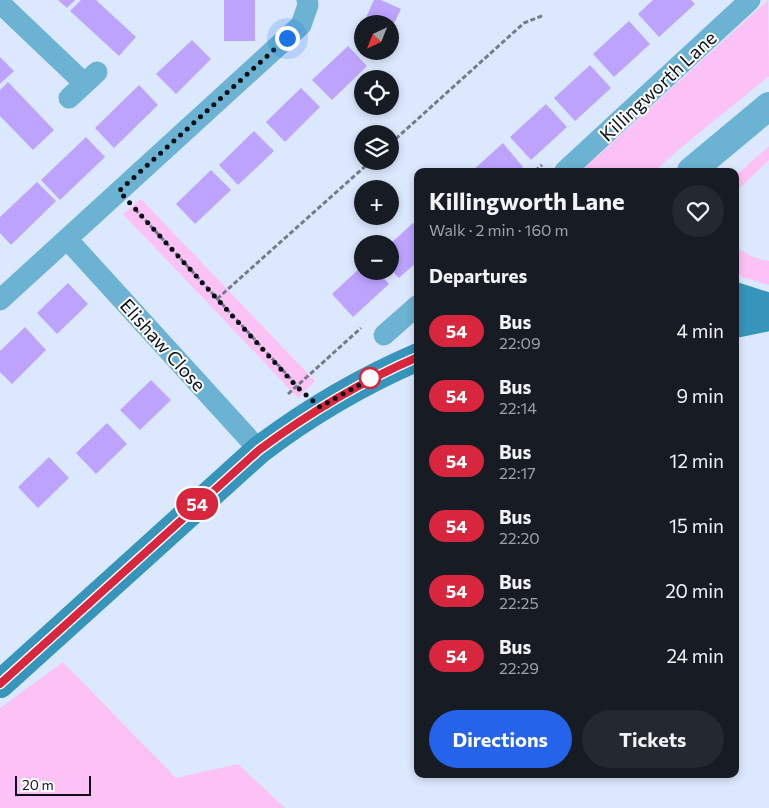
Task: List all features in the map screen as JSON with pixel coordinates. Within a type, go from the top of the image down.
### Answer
[{"type":"main road","points":[[739,297],[769,307]]},
{"type":"main road","points":[[739,323],[769,316]]},
{"type":"main road","points":[[0,684],[259,450],[320,407],[375,376],[414,358]]},
{"type":"street","points":[[0,300],[301,25],[308,5],[306,0]]},
{"type":"street","name":"Killingworth Lane","points":[[568,168],[750,0]]},
{"type":"street","points":[[0,3],[83,84]]},
{"type":"street","points":[[695,168],[769,106]]},
{"type":"street","name":"Elishaw Close","points":[[67,239],[259,450]]},
{"type":"street","points":[[384,335],[414,309]]},
{"type":"path","points":[[399,136],[524,24],[544,15]]},
{"type":"path","points":[[217,299],[361,170]]},
{"type":"path","points":[[112,198],[217,299],[297,387],[320,407]]},
{"type":"path","points":[[286,396],[362,327]]},
{"type":"shaded area","points":[[768,0],[769,76],[658,168],[584,168]]},
{"type":"shaded area","points":[[769,146],[769,160],[739,189],[739,172]]},
{"type":"shaded area","points":[[141,199],[315,381],[298,398],[123,214]]},
{"type":"shaded area","points":[[739,248],[751,256],[769,261],[769,285],[739,275]]},
{"type":"shaded area","points":[[63,662],[176,778],[238,764],[285,808],[0,808],[0,708]]},
{"type":"building","points":[[58,0],[75,0],[67,8]]},
{"type":"building","points":[[81,0],[96,0],[136,37],[119,56],[70,11]]},
{"type":"building","points":[[224,0],[255,0],[255,41],[224,41]]},
{"type":"building","points":[[374,0],[381,0],[401,9],[398,15],[367,15]]},
{"type":"building","points":[[653,0],[691,0],[695,4],[659,37],[638,14]]},
{"type":"building","points":[[629,21],[650,44],[614,77],[593,54]]},
{"type":"building","points":[[192,40],[211,59],[176,94],[156,74]]},
{"type":"building","points":[[348,46],[354,52],[354,60],[361,60],[367,66],[363,70],[354,70],[354,79],[332,100],[312,80]]},
{"type":"building","points":[[0,57],[14,71],[0,84]]},
{"type":"building","points":[[590,65],[611,88],[575,121],[554,98]]},
{"type":"building","points":[[8,82],[54,130],[33,150],[0,116],[0,90]]},
{"type":"building","points":[[139,85],[158,105],[114,148],[95,128]]},
{"type":"building","points":[[301,88],[320,107],[285,142],[266,122]]},
{"type":"building","points":[[546,104],[567,127],[531,160],[510,137]]},
{"type":"building","points":[[254,131],[274,151],[238,185],[219,165]]},
{"type":"building","points":[[86,137],[105,157],[60,200],[41,180]]},
{"type":"building","points":[[503,143],[523,167],[522,168],[475,168]]},
{"type":"building","points":[[211,170],[231,190],[195,224],[176,204]]},
{"type":"building","points":[[37,182],[56,201],[11,245],[0,233],[0,217]]},
{"type":"building","points":[[413,223],[414,224],[414,265],[399,278],[399,236]]},
{"type":"building","points":[[354,273],[354,280],[385,280],[389,284],[353,317],[332,294]]},
{"type":"building","points":[[68,283],[88,304],[57,334],[37,313]]},
{"type":"building","points":[[25,327],[46,350],[12,384],[0,372],[0,351]]},
{"type":"building","points":[[151,380],[171,400],[140,430],[120,410]]},
{"type":"building","points":[[107,423],[127,444],[96,474],[76,453]]},
{"type":"building","points":[[49,457],[69,478],[38,508],[18,487]]},
{"type":"bus line","name":"54","points":[[0,684],[259,450],[298,421],[351,388],[414,359]]},
{"type":"route","points":[[287,38],[119,191],[297,387],[320,407],[375,376],[370,378]]}]
